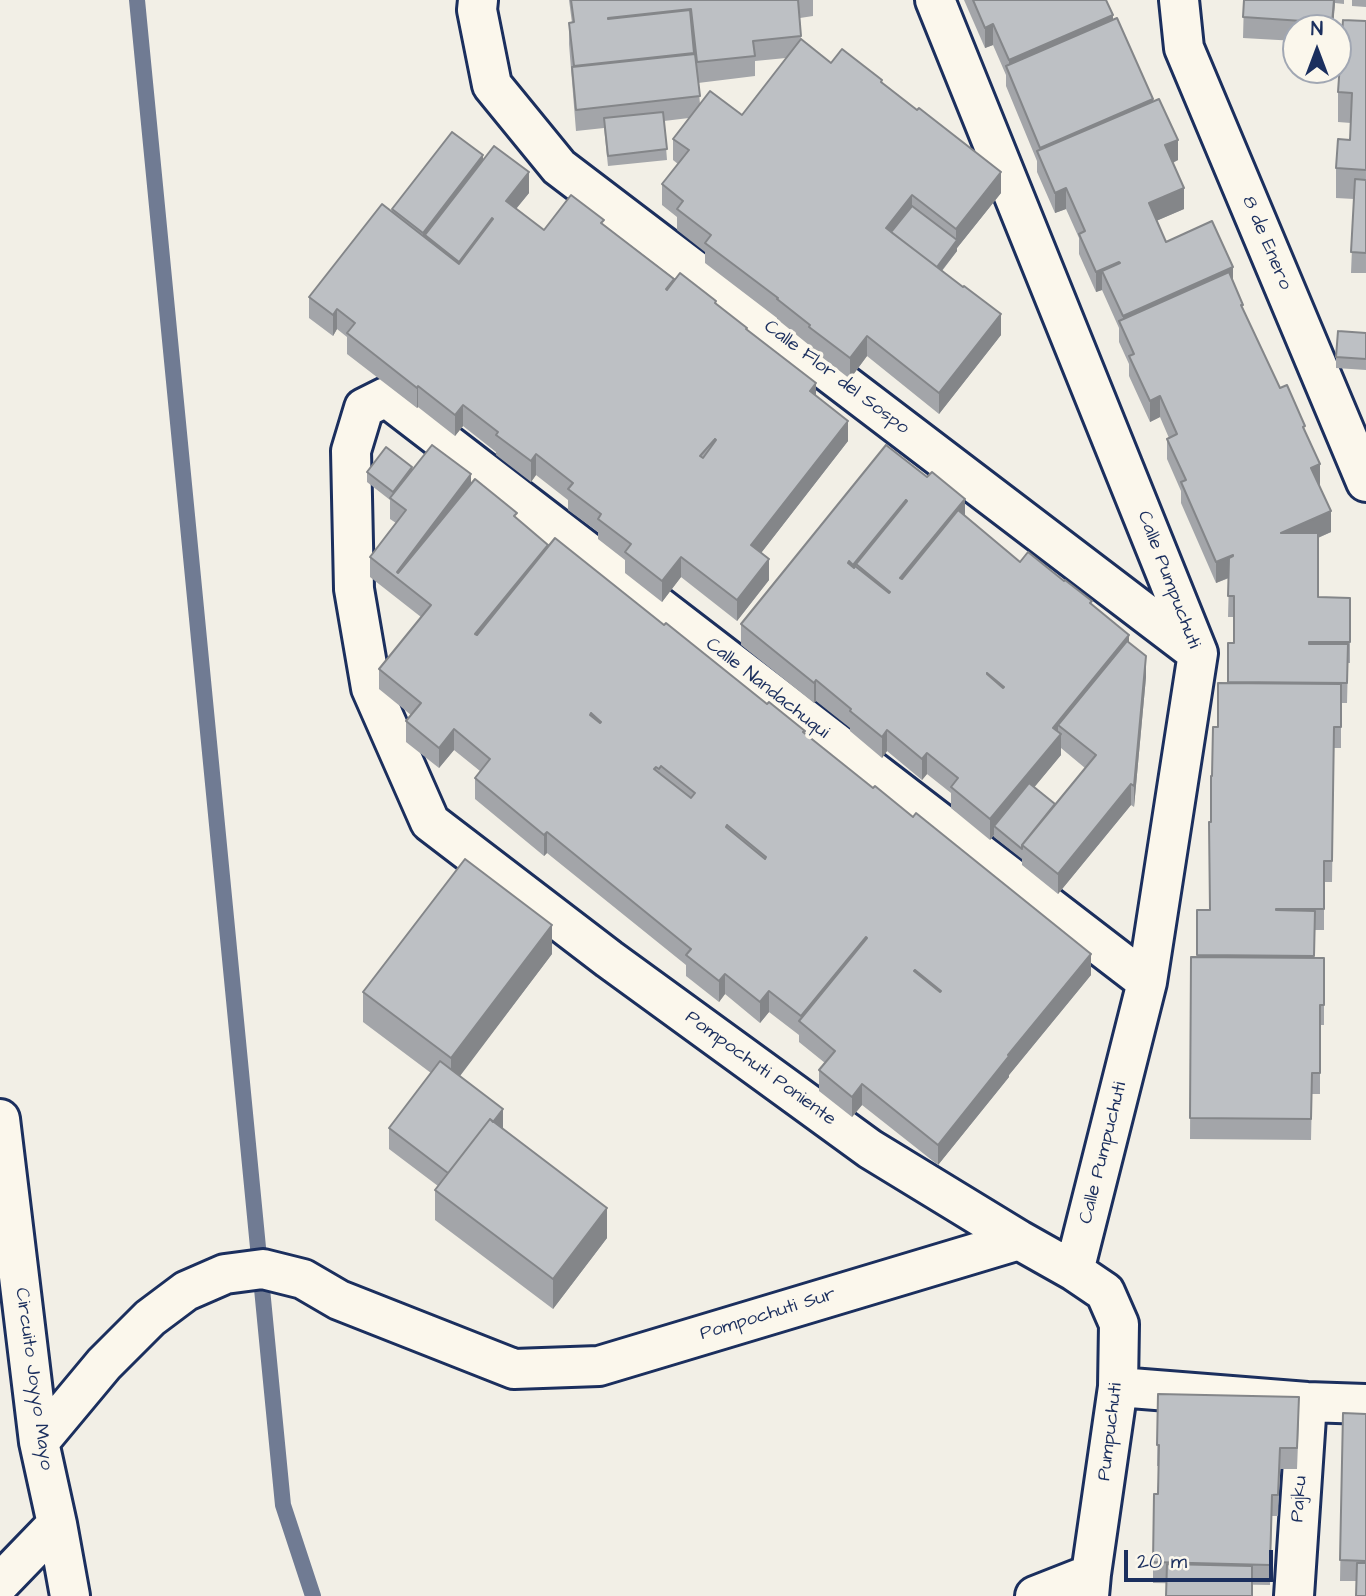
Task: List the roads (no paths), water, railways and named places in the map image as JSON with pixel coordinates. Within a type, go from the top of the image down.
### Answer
[{"type":"street","name":"Calle Flor del Sospo","points":[[478,0],[477,10],[492,85],[559,167],[1198,653]]},
{"type":"street","name":"Calle Pumpuchuti","points":[[935,0],[1198,653],[1147,982],[1074,1271]]},
{"type":"street","name":"8 de Enero","points":[[1179,0],[1184,48],[1366,482]]},
{"type":"street","name":"Pompochuti Poniente","points":[[387,397],[364,408],[351,451],[354,589],[371,688],[430,822],[609,958],[870,1149],[1105,1292]]},
{"type":"street","name":"Calle Nandachuqui","points":[[387,397],[1147,982]]},
{"type":"street","name":"Circuito Joyyo Mayo","points":[[1,1136],[39,1442],[71,1596]]},
{"type":"street","name":"Pompochuti Sur","points":[[39,1442],[104,1364],[150,1318],[186,1291],[225,1274],[263,1269],[303,1279],[339,1300],[514,1369],[599,1366],[1019,1240]]},
{"type":"street","name":"Pumpuchuti","points":[[1090,1585],[1118,1387],[1119,1324],[1105,1292]]},
{"type":"street","points":[[1118,1387],[1366,1404]]},
{"type":"street","name":"Pajku","points":[[1294,1596],[1307,1402]]},
{"type":"street","points":[[0,1583],[57,1524]]},
{"type":"street","points":[[1035,1596],[1090,1585]]},
{"type":"waterway","points":[[137,0],[283,1505],[313,1596]]}]
